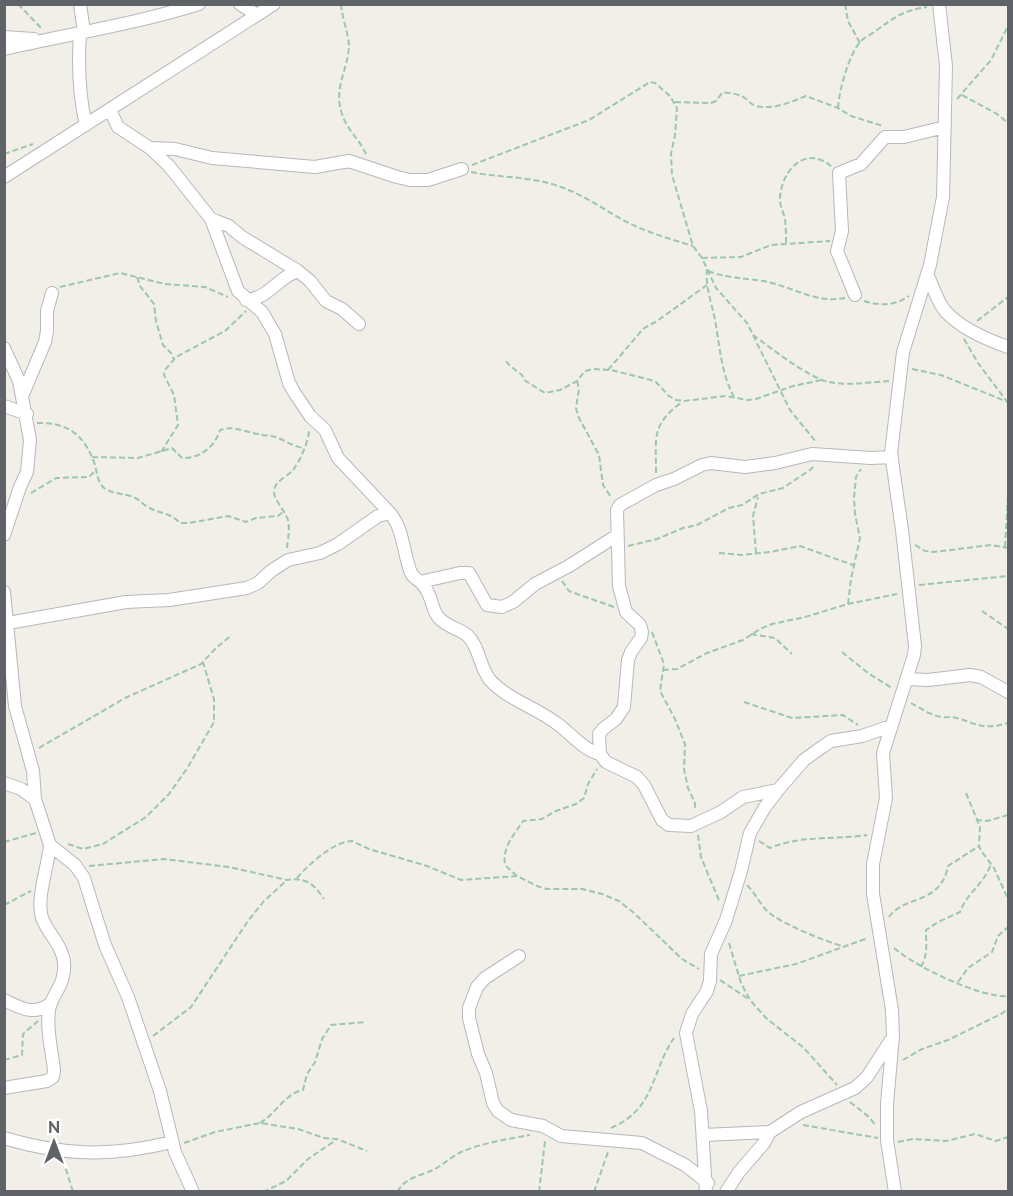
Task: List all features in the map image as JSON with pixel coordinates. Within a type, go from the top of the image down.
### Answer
[{"type":"street","points":[[80,4],[82,32],[79,69],[82,109],[86,125]]},
{"type":"street","points":[[4,49],[145,20],[199,4]]},
{"type":"street","points":[[240,4],[257,15]]},
{"type":"street","points":[[4,177],[273,4]]},
{"type":"street","points":[[895,1191],[887,1140],[886,1104],[893,1036],[892,1010],[873,894],[873,864],[886,798],[883,753],[913,663],[915,646],[892,457],[898,381],[934,247],[944,197],[946,66],[939,5]]},
{"type":"street","points":[[4,37],[45,39]]},
{"type":"street","points":[[110,110],[118,127],[150,148],[169,166],[212,219],[238,291],[268,319],[278,342],[289,383],[310,416],[325,430],[344,466],[395,519],[411,572],[415,579],[426,587],[431,605],[438,617],[467,636],[474,644],[488,678],[492,682],[558,724],[591,752],[600,754]]},
{"type":"street","points":[[855,296],[839,261],[837,251],[842,231],[837,178],[839,173],[861,164],[885,137],[904,137],[945,127]]},
{"type":"street","points":[[150,148],[175,149],[212,158],[315,167],[349,161],[397,177],[428,180],[462,169]]},
{"type":"street","points":[[212,219],[229,226],[242,237],[298,271],[310,281],[326,301],[342,309],[359,324]]},
{"type":"street","points":[[249,302],[257,299],[289,273],[298,271]]},
{"type":"street","points":[[927,274],[941,305],[964,330],[1008,347]]},
{"type":"street","points":[[23,394],[45,342],[47,311],[52,293]]},
{"type":"street","points":[[4,348],[20,381],[30,440],[27,472],[4,535]]},
{"type":"street","points":[[4,406],[28,419]]},
{"type":"street","points":[[778,790],[743,797],[697,823],[682,826],[669,825],[662,820],[644,785],[637,777],[606,762],[600,754],[599,734],[616,719],[624,706],[628,660],[642,632],[636,621],[626,612],[619,586],[616,539],[618,506],[656,485],[711,463],[745,467],[812,454],[892,457]]},
{"type":"street","points":[[8,623],[126,602],[169,600],[247,588],[258,583],[285,562],[320,553],[338,544],[378,516],[390,513]]},
{"type":"street","points":[[420,582],[469,573],[487,605],[502,607],[513,602],[546,578],[557,574],[616,539]]},
{"type":"street","points":[[4,592],[15,706],[29,754],[35,799],[50,845],[49,865],[42,889],[41,915],[62,951],[64,963],[62,982],[50,1008],[48,1024],[53,1077],[47,1081],[4,1088]]},
{"type":"street","points":[[907,679],[928,680],[970,675],[981,677],[1008,692]]},
{"type":"street","points":[[709,1188],[701,1111],[686,1033],[688,1023],[707,991],[711,954],[725,922],[750,833],[778,790],[804,760],[831,741],[891,726]]},
{"type":"street","points":[[4,783],[21,789],[35,799]]},
{"type":"street","points":[[50,845],[77,868],[84,878],[105,945],[128,997],[160,1091],[172,1144],[193,1191]]},
{"type":"street","points":[[519,956],[485,978],[477,987],[469,1008],[469,1018],[481,1064],[486,1073],[493,1103],[498,1111],[511,1120],[543,1126],[561,1136],[611,1135],[642,1143],[685,1165],[709,1188]]},
{"type":"street","points":[[4,1000],[31,1011],[50,1008]]},
{"type":"street","points":[[703,1135],[770,1132],[801,1112],[855,1088],[867,1077],[893,1036]]},
{"type":"street","points":[[4,1127],[22,1143]]},
{"type":"street","points":[[726,1191],[770,1132]]},
{"type":"street","points":[[4,1138],[60,1152],[123,1152],[172,1144]]},
{"type":"path","points":[[18,4],[33,18],[45,39]]},
{"type":"path","points":[[342,4],[344,28],[349,45],[338,91],[341,112],[347,126],[366,151],[371,168]]},
{"type":"path","points":[[845,4],[848,21],[860,43]]},
{"type":"path","points":[[838,108],[844,77],[854,51],[860,43],[902,12],[939,5]]},
{"type":"path","points":[[945,111],[962,95],[991,60],[1008,26]]},
{"type":"path","points":[[462,169],[589,120],[650,82],[662,89],[675,102],[676,126],[671,154],[672,175],[693,246],[702,258],[716,288],[747,323],[782,390],[786,404],[825,454],[810,470],[783,488],[759,494],[742,505],[729,508],[697,525],[628,546],[616,539]]},
{"type":"path","points":[[675,102],[711,102],[716,101],[722,93],[727,92],[744,97],[750,104],[756,106],[785,104],[806,96],[838,108],[851,116],[883,126],[894,137]]},
{"type":"path","points":[[962,95],[997,114],[1008,123]]},
{"type":"path","points":[[786,243],[785,219],[780,202],[783,183],[788,173],[801,159],[807,158],[823,159],[839,173]]},
{"type":"path","points":[[462,169],[487,175],[555,184],[573,191],[631,224],[693,246]]},
{"type":"path","points":[[702,258],[741,257],[762,248],[786,243],[839,241]]},
{"type":"path","points":[[707,270],[722,277],[784,286],[811,297],[836,299],[855,296],[872,303],[898,303],[922,286]]},
{"type":"path","points":[[707,270],[707,285],[722,363],[729,388],[735,398]]},
{"type":"path","points":[[52,293],[60,287],[75,282],[120,273],[165,284],[205,287],[236,301],[249,302]]},
{"type":"path","points":[[137,278],[140,286],[154,304],[163,345],[174,359]]},
{"type":"path","points":[[608,370],[643,328],[657,321],[707,285]]},
{"type":"path","points":[[1008,297],[964,330],[978,363],[1008,402]]},
{"type":"path","points":[[160,452],[178,425],[174,395],[164,375],[165,370],[174,359],[225,331],[249,302]]},
{"type":"path","points":[[752,334],[822,380],[837,383],[898,381]]},
{"type":"path","points":[[506,361],[522,375],[524,380],[546,393],[556,392],[577,381],[589,369],[608,370],[655,381],[669,396],[684,401],[726,396],[756,399],[822,380]]},
{"type":"path","points":[[901,367],[941,375],[1008,402]]},
{"type":"path","points":[[577,381],[578,416],[599,455],[605,491],[618,506]]},
{"type":"path","points":[[656,485],[657,432],[665,415],[684,401]]},
{"type":"path","points":[[285,562],[289,531],[284,511],[275,498],[274,491],[276,484],[293,471],[308,438],[310,416]]},
{"type":"path","points":[[28,419],[68,428],[80,437],[91,457],[103,488],[136,498],[151,510],[175,517],[180,523],[189,524],[228,516],[234,516],[237,520],[246,522],[256,518],[278,516],[284,511]]},
{"type":"path","points":[[91,457],[138,458],[172,448],[182,458],[197,456],[217,439],[220,430],[226,429],[240,429],[258,435],[270,435],[292,446],[303,448]]},
{"type":"path","points":[[848,604],[853,565],[860,538],[855,514],[856,477],[871,458]]},
{"type":"path","points":[[13,512],[29,494],[52,480],[89,477],[96,470]]},
{"type":"path","points":[[756,553],[753,516],[759,494]]},
{"type":"path","points":[[903,536],[925,550],[934,552],[991,545],[1007,547],[1008,495]]},
{"type":"path","points":[[719,553],[742,555],[800,546],[853,565]]},
{"type":"path","points":[[557,574],[569,591],[626,612]]},
{"type":"path","points":[[663,670],[677,669],[772,624],[909,590],[1008,576]]},
{"type":"path","points":[[982,611],[1008,629]]},
{"type":"path","points":[[636,621],[648,627],[654,634],[661,654],[663,670],[660,691],[677,722],[685,744],[684,769],[688,788],[695,803],[701,857],[725,922],[741,983],[750,1000],[766,1018],[804,1048],[851,1103],[869,1117],[887,1140]]},
{"type":"path","points":[[751,634],[775,638],[792,654]]},
{"type":"path","points":[[29,754],[134,693],[203,662],[232,635]]},
{"type":"path","points":[[842,652],[881,682],[932,714],[959,719],[976,726],[988,727],[1008,723]]},
{"type":"path","points":[[64,842],[83,849],[103,844],[146,818],[169,794],[188,767],[214,722],[214,699],[203,662]]},
{"type":"path","points":[[744,702],[792,718],[843,715],[856,725],[874,732]]},
{"type":"path","points":[[600,754],[597,768],[588,784],[584,798],[542,819],[523,821],[506,848],[506,865],[518,876],[537,886],[547,889],[582,889],[602,894],[619,902],[649,926],[682,960],[750,1000]]},
{"type":"path","points":[[966,793],[981,833],[982,852],[991,864],[1008,899]]},
{"type":"path","points":[[976,820],[987,821],[1008,815]]},
{"type":"path","points":[[4,842],[34,834],[45,828]]},
{"type":"path","points":[[750,833],[771,848],[805,838],[833,839],[879,833]]},
{"type":"path","points":[[297,878],[304,869],[323,854],[347,841],[427,866],[461,880],[518,876]]},
{"type":"path","points":[[739,976],[796,964],[863,941],[878,931],[893,911],[918,901],[939,886],[946,876],[948,866],[980,846]]},
{"type":"path","points":[[77,868],[116,862],[164,859],[230,867],[288,880],[297,878],[310,881],[324,899]]},
{"type":"path","points":[[921,967],[926,959],[926,930],[960,912],[964,903],[986,877],[991,864]]},
{"type":"path","points":[[739,878],[756,895],[765,909],[776,918],[843,946]]},
{"type":"path","points":[[143,1044],[191,1007],[248,921],[264,901],[288,880]]},
{"type":"path","points":[[4,905],[23,894],[42,889]]},
{"type":"path","points":[[958,982],[968,968],[992,951],[998,936],[1008,927]]},
{"type":"path","points":[[881,945],[893,948],[921,967],[985,994],[1008,996]]},
{"type":"path","points":[[4,1056],[6,1060],[22,1055],[25,1031],[50,1008]]},
{"type":"path","points":[[890,1067],[922,1049],[948,1040],[1008,1009]]},
{"type":"path","points":[[260,1123],[276,1112],[291,1093],[303,1090],[307,1074],[315,1062],[322,1039],[331,1025],[365,1022]]},
{"type":"path","points":[[594,1191],[611,1135],[642,1104],[653,1086],[670,1044],[688,1023]]},
{"type":"path","points":[[172,1144],[260,1123],[298,1129],[324,1138],[337,1139],[367,1151]]},
{"type":"path","points":[[783,1124],[808,1125],[903,1142],[913,1139],[938,1142],[975,1134],[996,1141],[1008,1137]]},
{"type":"path","points":[[398,1191],[407,1181],[441,1166],[464,1151],[494,1142],[532,1135]]},
{"type":"path","points":[[539,1191],[546,1135],[561,1136]]},
{"type":"path","points":[[263,1191],[286,1181],[308,1159],[337,1139]]},
{"type":"path","points":[[60,1152],[74,1191]]}]
